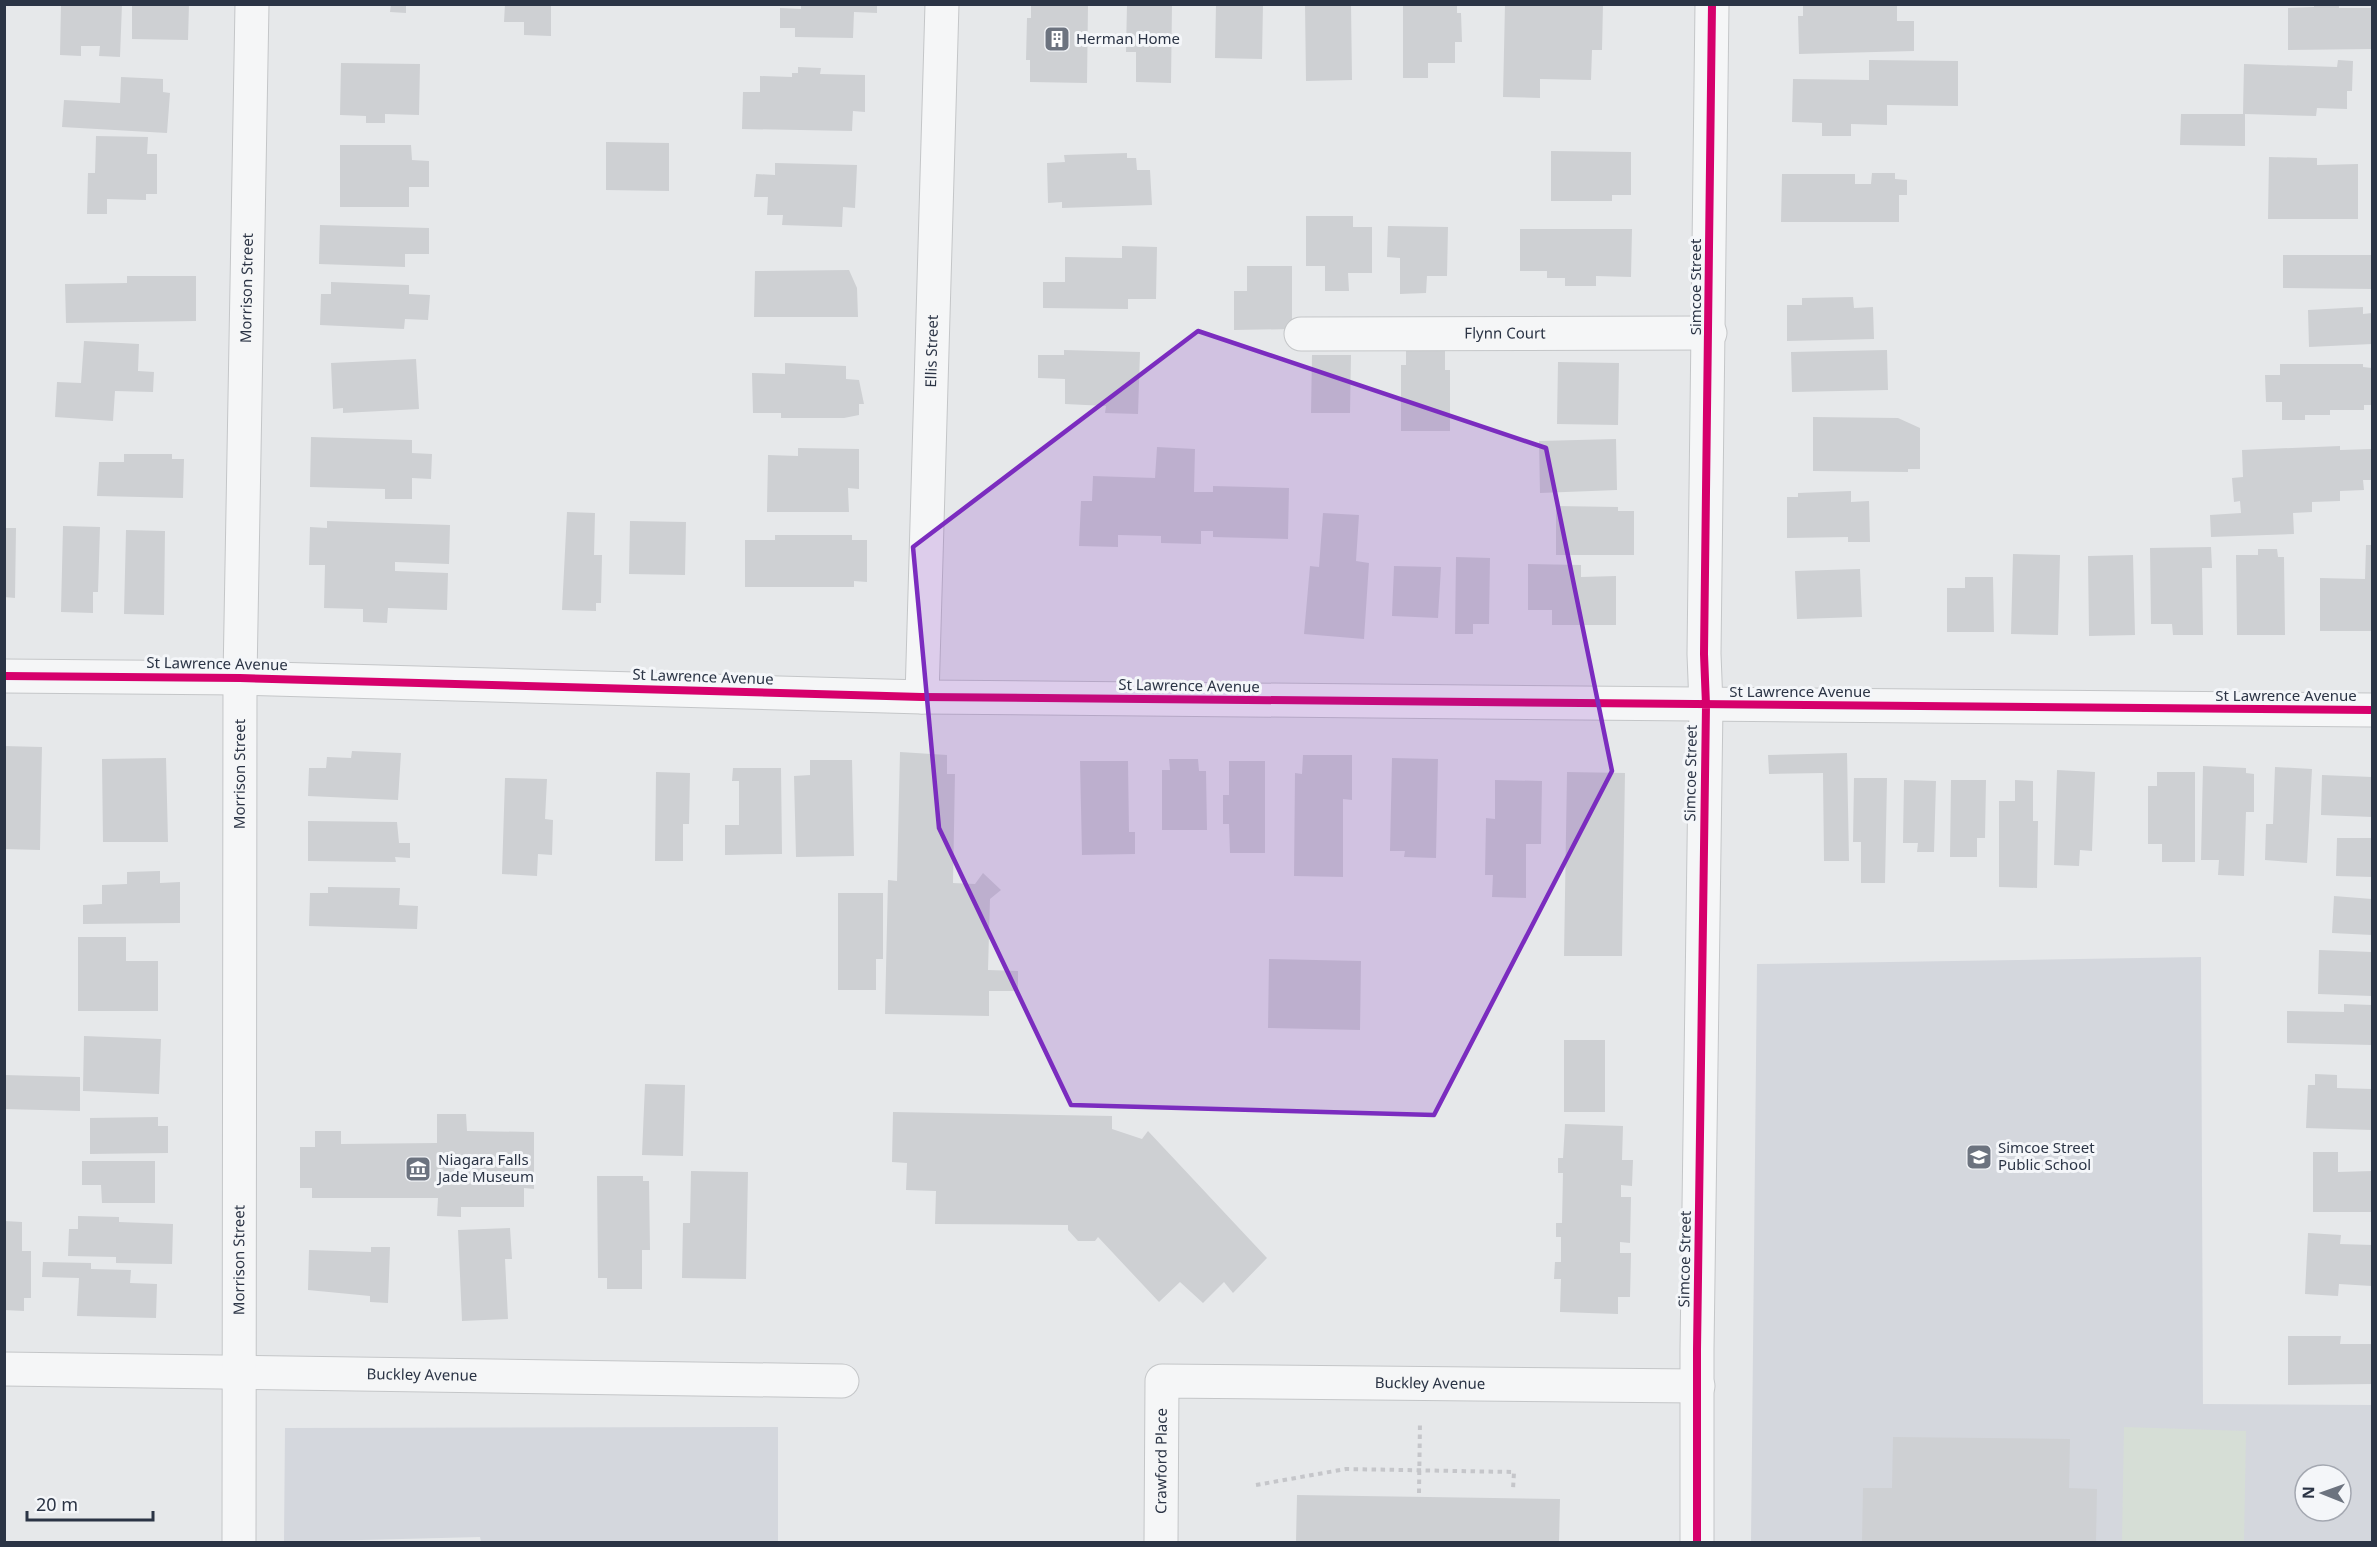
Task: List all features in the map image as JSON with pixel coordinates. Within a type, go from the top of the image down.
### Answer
[{"type":"street","name":"Morrison Street","points":[[239,1542],[240,678],[252,4]]},
{"type":"street","name":"Ellis Street","points":[[922,697],[942,4]]},
{"type":"street","name":"Simcoe Street","points":[[1697,1542],[1712,4]]},
{"type":"street","name":"Flynn Court","points":[[1301,334],[1710,333]]},
{"type":"street","name":"St Lawrence Avenue","points":[[4,676],[240,678],[922,697],[2373,710]]},
{"type":"street","name":"Buckley Avenue","points":[[4,1369],[842,1381]]},
{"type":"street","name":"Buckley Avenue","points":[[1162,1381],[1698,1386]]},
{"type":"street","name":"Crawford Place","points":[[1161,1542],[1162,1381]]},
{"type":"path","points":[[1419,1493],[1420,1384]]},
{"type":"path","points":[[1256,1485],[1346,1469],[1419,1470],[1514,1472],[1513,1489]]},
{"type":"highlighted area","points":[[1198,331],[1546,448],[1612,771],[1434,1115],[1071,1105],[939,828],[913,547]]},
{"type":"shaded area","name":"Simcoe Street Public School","points":[[2201,957],[2203,1404],[2372,1405],[2372,1542],[1751,1542],[1757,964]]},
{"type":"shaded area","points":[[778,1427],[778,1542],[481,1542],[480,1537],[284,1542],[285,1428]]},
{"type":"shaded area","points":[[2124,1427],[2246,1431],[2244,1542],[2122,1542]]},
{"type":"building","points":[[61,4],[122,4],[120,57],[99,56],[100,46],[81,46],[81,56],[60,55]]},
{"type":"building","points":[[132,4],[189,4],[188,40],[132,39]]},
{"type":"building","points":[[391,4],[406,4],[406,13],[390,12]]},
{"type":"building","points":[[505,4],[551,4],[551,36],[524,35],[524,22],[504,22]]},
{"type":"building","points":[[801,4],[877,4],[877,13],[854,12],[853,38],[795,37],[795,28],[780,28],[780,8],[801,9]]},
{"type":"building","name":"Herman Home","points":[[1031,4],[1088,4],[1087,83],[1030,82],[1030,60],[1026,60],[1027,18],[1031,18]]},
{"type":"building","points":[[1127,4],[1172,4],[1171,83],[1136,82],[1136,52],[1126,52]]},
{"type":"building","points":[[1216,4],[1263,4],[1262,59],[1215,58]]},
{"type":"building","points":[[1305,4],[1351,4],[1352,80],[1306,81]]},
{"type":"building","points":[[1403,4],[1457,4],[1457,13],[1461,13],[1462,42],[1455,42],[1455,63],[1428,63],[1428,78],[1403,78]]},
{"type":"building","points":[[1505,4],[1603,4],[1602,50],[1592,50],[1591,80],[1540,79],[1540,98],[1503,97]]},
{"type":"building","points":[[1803,4],[1897,4],[1897,21],[1914,21],[1914,51],[1799,54],[1798,16],[1803,16]]},
{"type":"building","points":[[2314,4],[2339,4],[2339,8],[2372,8],[2372,49],[2288,50],[2288,8],[2314,7]]},
{"type":"building","points":[[1869,60],[1958,61],[1958,106],[1887,105],[1887,125],[1851,124],[1851,136],[1822,136],[1822,123],[1792,122],[1793,79],[1869,80]]},
{"type":"building","points":[[2338,60],[2353,61],[2352,91],[2347,91],[2347,109],[2317,108],[2316,116],[2245,114],[2245,146],[2180,145],[2181,114],[2243,114],[2244,64],[2337,67]]},
{"type":"building","points":[[341,63],[420,64],[419,115],[385,114],[385,123],[366,123],[366,116],[340,115]]},
{"type":"building","points":[[798,67],[821,68],[820,74],[865,75],[865,112],[853,111],[852,131],[742,129],[743,92],[760,92],[760,76],[792,77],[792,73],[798,73]]},
{"type":"building","points":[[121,77],[163,79],[163,92],[170,93],[167,133],[62,127],[64,100],[120,103]]},
{"type":"building","points":[[96,136],[148,137],[147,154],[157,154],[157,194],[146,194],[146,200],[107,199],[107,214],[87,214],[88,173],[95,173]]},
{"type":"building","points":[[606,142],[669,143],[669,191],[606,190]]},
{"type":"building","points":[[340,145],[411,145],[412,160],[429,161],[429,187],[409,187],[409,207],[340,207]]},
{"type":"building","points":[[1551,151],[1631,152],[1631,195],[1612,195],[1612,201],[1551,201]]},
{"type":"building","points":[[1127,153],[1127,158],[1136,158],[1137,170],[1150,170],[1152,205],[1062,208],[1062,202],[1048,203],[1047,163],[1065,162],[1064,155]]},
{"type":"building","points":[[2269,157],[2317,158],[2317,165],[2358,164],[2358,219],[2268,219]]},
{"type":"building","points":[[775,163],[857,165],[855,208],[843,207],[842,227],[782,225],[783,215],[767,215],[768,197],[754,197],[756,174],[775,175]]},
{"type":"building","points":[[1872,173],[1895,173],[1895,179],[1907,180],[1907,195],[1899,195],[1899,222],[1781,222],[1782,174],[1855,174],[1855,184],[1871,184]]},
{"type":"building","points":[[1306,216],[1353,216],[1353,227],[1372,227],[1372,273],[1348,273],[1349,291],[1325,291],[1325,266],[1306,266]]},
{"type":"building","points":[[320,225],[429,228],[429,254],[405,254],[405,267],[319,264]]},
{"type":"building","points":[[1388,226],[1448,227],[1447,276],[1427,276],[1426,293],[1400,294],[1400,258],[1387,257]]},
{"type":"building","points":[[1520,229],[1632,229],[1631,277],[1596,276],[1596,286],[1565,286],[1565,278],[1547,278],[1547,271],[1520,271]]},
{"type":"building","points":[[1122,246],[1157,247],[1156,299],[1128,299],[1128,309],[1043,308],[1043,282],[1065,282],[1065,257],[1122,258]]},
{"type":"building","points":[[2283,255],[2372,255],[2372,289],[2283,288]]},
{"type":"building","points":[[1247,266],[1292,266],[1292,329],[1234,330],[1234,291],[1247,291]]},
{"type":"building","points":[[849,270],[857,288],[858,317],[754,317],[755,271]]},
{"type":"building","points":[[127,276],[196,276],[196,321],[66,323],[65,284],[127,283]]},
{"type":"building","points":[[331,282],[409,285],[409,294],[430,295],[428,320],[405,319],[404,329],[320,325],[321,294],[331,294]]},
{"type":"building","points":[[1853,297],[1854,308],[1873,307],[1874,339],[1787,341],[1787,305],[1802,305],[1802,298]]},
{"type":"building","points":[[2363,307],[2363,314],[2372,313],[2372,344],[2309,347],[2308,310]]},
{"type":"building","points":[[84,341],[139,344],[138,371],[154,372],[153,392],[115,391],[113,421],[55,417],[57,382],[81,383]]},
{"type":"building","points":[[1445,349],[1445,370],[1450,370],[1450,431],[1401,431],[1401,365],[1406,365],[1406,350]]},
{"type":"building","points":[[1064,350],[1140,352],[1138,414],[1105,413],[1106,406],[1065,404],[1065,379],[1038,378],[1038,355],[1064,355]]},
{"type":"building","points":[[1887,350],[1888,390],[1792,392],[1791,352]]},
{"type":"building","points":[[1312,355],[1351,355],[1350,413],[1311,413]]},
{"type":"building","points":[[416,359],[419,409],[343,413],[343,408],[333,409],[331,363]]},
{"type":"building","points":[[1558,362],[1619,363],[1618,425],[1557,424]]},
{"type":"building","points":[[785,363],[846,366],[846,379],[859,380],[864,404],[859,404],[859,415],[844,418],[781,418],[781,413],[753,413],[752,373],[785,374]]},
{"type":"building","points":[[2280,364],[2363,364],[2363,367],[2372,368],[2372,405],[2364,405],[2364,410],[2330,410],[2330,415],[2305,415],[2305,420],[2282,420],[2282,402],[2266,402],[2265,375],[2280,375]]},
{"type":"building","points":[[1813,417],[1898,418],[1920,428],[1920,469],[1908,469],[1908,472],[1813,471]]},
{"type":"building","points":[[311,437],[412,440],[412,453],[432,454],[431,479],[412,478],[412,499],[385,499],[385,489],[310,487]]},
{"type":"building","points":[[1616,439],[1617,490],[1540,493],[1539,441]]},
{"type":"building","points":[[2340,446],[2340,450],[2372,449],[2372,480],[2363,480],[2364,490],[2340,491],[2340,501],[2312,502],[2312,512],[2293,513],[2294,534],[2211,537],[2210,515],[2241,513],[2240,501],[2234,502],[2232,478],[2243,477],[2242,450]]},
{"type":"building","points":[[1157,447],[1195,449],[1194,492],[1213,492],[1213,486],[1289,488],[1288,539],[1213,537],[1213,531],[1201,531],[1201,544],[1161,543],[1161,536],[1118,535],[1118,547],[1079,546],[1081,501],[1092,501],[1093,476],[1155,478]]},
{"type":"building","points":[[798,448],[859,449],[859,489],[848,488],[849,512],[767,512],[768,455],[798,456]]},
{"type":"building","points":[[124,454],[172,454],[172,459],[184,459],[183,498],[97,496],[99,462],[124,462]]},
{"type":"building","points":[[1851,491],[1851,502],[1869,501],[1870,542],[1848,542],[1848,537],[1787,538],[1787,497],[1798,497],[1798,493]]},
{"type":"building","points":[[1556,506],[1618,507],[1618,511],[1634,511],[1634,555],[1556,555]]},
{"type":"building","points":[[567,512],[595,513],[594,555],[602,555],[601,603],[596,603],[596,611],[562,610]]},
{"type":"building","points":[[1323,513],[1359,515],[1356,561],[1369,563],[1364,639],[1304,634],[1310,566],[1319,567]]},
{"type":"building","points":[[327,521],[450,525],[449,564],[395,562],[395,571],[448,573],[447,610],[388,608],[387,623],[363,622],[363,609],[324,608],[325,565],[309,565],[310,527],[327,528]]},
{"type":"building","points":[[630,521],[686,522],[685,575],[629,574]]},
{"type":"building","points":[[63,526],[100,527],[98,592],[93,592],[93,613],[61,612]]},
{"type":"building","points":[[4,528],[16,528],[15,598],[4,597]]},
{"type":"building","points":[[126,530],[165,531],[164,615],[124,614]]},
{"type":"building","points":[[775,535],[852,535],[852,540],[867,540],[867,582],[854,581],[854,587],[745,587],[745,540],[775,540]]},
{"type":"building","points":[[2366,545],[2372,545],[2372,631],[2320,631],[2320,578],[2365,579]]},
{"type":"building","points":[[2211,547],[2212,568],[2202,568],[2203,635],[2173,635],[2172,624],[2151,624],[2150,548]]},
{"type":"building","points":[[2258,549],[2277,549],[2278,557],[2284,557],[2285,635],[2237,635],[2236,555],[2258,555]]},
{"type":"building","points":[[2013,554],[2060,555],[2058,635],[2011,634]]},
{"type":"building","points":[[2133,555],[2135,635],[2089,636],[2088,556]]},
{"type":"building","points":[[1456,557],[1490,558],[1489,624],[1473,624],[1473,634],[1455,634]]},
{"type":"building","points":[[1528,564],[1581,565],[1581,577],[1616,576],[1616,625],[1552,625],[1552,610],[1528,610]]},
{"type":"building","points":[[1394,566],[1441,567],[1438,618],[1392,616]]},
{"type":"building","points":[[1860,569],[1862,617],[1797,619],[1795,571]]},
{"type":"building","points":[[1965,577],[1993,577],[1994,632],[1947,632],[1947,588],[1965,588]]},
{"type":"building","points":[[4,746],[42,747],[40,850],[4,849]]},
{"type":"building","points":[[352,751],[401,753],[398,800],[308,796],[309,768],[326,768],[327,757],[351,758]]},
{"type":"building","points":[[900,752],[947,755],[947,774],[955,774],[953,883],[975,884],[983,873],[1001,890],[990,899],[988,970],[1018,971],[1018,991],[989,991],[989,1016],[885,1014],[888,880],[897,881]]},
{"type":"building","points":[[1847,753],[1849,861],[1824,861],[1823,773],[1769,774],[1768,755]]},
{"type":"building","points":[[1303,755],[1352,755],[1352,800],[1343,799],[1343,877],[1294,876],[1295,773],[1302,774]]},
{"type":"building","points":[[166,758],[168,842],[103,842],[102,759]]},
{"type":"building","points":[[1392,758],[1438,759],[1436,858],[1404,857],[1405,851],[1390,851]]},
{"type":"building","points":[[1169,759],[1198,759],[1199,771],[1206,771],[1207,830],[1162,830],[1162,770],[1170,770]]},
{"type":"building","points":[[810,760],[852,760],[854,856],[796,857],[794,776],[810,775]]},
{"type":"building","points":[[1080,761],[1128,761],[1129,832],[1135,832],[1135,854],[1082,855]]},
{"type":"building","points":[[1229,761],[1265,761],[1265,853],[1230,853],[1229,824],[1223,824],[1223,795],[1229,795]]},
{"type":"building","points":[[2203,766],[2246,768],[2246,773],[2254,774],[2254,812],[2246,812],[2244,876],[2218,875],[2219,860],[2201,860]]},
{"type":"building","points":[[2275,767],[2312,769],[2307,863],[2265,860],[2266,824],[2273,824]]},
{"type":"building","points":[[733,768],[781,768],[782,854],[725,855],[725,825],[739,825],[739,781],[732,781]]},
{"type":"building","points":[[2057,770],[2095,772],[2092,851],[2080,850],[2079,866],[2054,865]]},
{"type":"building","points":[[656,772],[690,773],[689,824],[683,824],[683,861],[655,861]]},
{"type":"building","points":[[1567,772],[1625,773],[1622,956],[1564,956]]},
{"type":"building","points":[[2157,772],[2195,772],[2195,862],[2162,862],[2162,844],[2148,844],[2148,786],[2157,786]]},
{"type":"building","points":[[2322,775],[2372,777],[2372,817],[2321,815]]},
{"type":"building","points":[[505,778],[547,779],[545,819],[553,820],[552,855],[538,854],[537,876],[502,874]]},
{"type":"building","points":[[1854,778],[1887,778],[1885,883],[1861,883],[1861,842],[1853,842]]},
{"type":"building","points":[[1495,780],[1542,781],[1541,844],[1526,844],[1526,898],[1492,897],[1493,875],[1485,875],[1486,818],[1495,819]]},
{"type":"building","points":[[1904,780],[1936,781],[1934,852],[1917,852],[1918,843],[1903,843]]},
{"type":"building","points":[[1951,780],[1986,780],[1985,838],[1977,838],[1977,857],[1950,857]]},
{"type":"building","points":[[2015,780],[2033,781],[2033,821],[2038,821],[2037,888],[1999,887],[1999,801],[2015,801]]},
{"type":"building","points":[[308,821],[397,822],[399,843],[410,843],[410,858],[395,857],[396,862],[308,861]]},
{"type":"building","points":[[2337,838],[2372,838],[2372,877],[2336,876]]},
{"type":"building","points":[[160,871],[160,883],[180,882],[180,923],[83,924],[83,905],[102,904],[102,885],[127,884],[127,872]]},
{"type":"building","points":[[328,887],[400,888],[399,905],[418,906],[417,929],[309,926],[310,893],[328,893]]},
{"type":"building","points":[[838,893],[883,893],[883,959],[876,959],[876,990],[838,990]]},
{"type":"building","points":[[2334,896],[2372,899],[2372,935],[2332,933]]},
{"type":"building","points":[[78,937],[126,937],[126,961],[158,961],[158,1011],[78,1011]]},
{"type":"building","points":[[2319,950],[2372,952],[2372,996],[2318,994]]},
{"type":"building","points":[[1269,959],[1361,961],[1360,1030],[1268,1028]]},
{"type":"building","points":[[2344,1004],[2372,1005],[2372,1045],[2287,1043],[2287,1011],[2344,1012]]},
{"type":"building","points":[[84,1036],[161,1039],[159,1094],[83,1091]]},
{"type":"building","points":[[1564,1040],[1605,1040],[1605,1112],[1564,1112]]},
{"type":"building","points":[[2315,1074],[2337,1075],[2337,1088],[2372,1089],[2372,1130],[2306,1128],[2308,1085],[2315,1085]]},
{"type":"building","points":[[4,1075],[80,1077],[80,1111],[4,1109]]},
{"type":"building","points":[[645,1084],[685,1085],[683,1156],[642,1155]]},
{"type":"building","points":[[893,1112],[1112,1116],[1112,1129],[1142,1139],[1148,1131],[1267,1258],[1233,1293],[1224,1282],[1203,1303],[1180,1282],[1159,1302],[1098,1237],[1095,1241],[1078,1241],[1068,1230],[1068,1225],[935,1224],[936,1191],[906,1190],[907,1163],[892,1162]]},
{"type":"building","points":[[437,1114],[466,1114],[467,1131],[534,1132],[534,1189],[524,1188],[524,1207],[461,1207],[461,1217],[437,1216],[438,1198],[312,1198],[312,1188],[300,1188],[300,1147],[315,1147],[315,1131],[341,1131],[341,1144],[437,1143]]},
{"type":"building","points":[[158,1117],[158,1126],[168,1126],[168,1153],[90,1154],[90,1118]]},
{"type":"building","points":[[1565,1124],[1623,1126],[1622,1160],[1633,1160],[1632,1186],[1621,1185],[1621,1197],[1631,1197],[1630,1243],[1620,1242],[1620,1253],[1631,1253],[1630,1297],[1618,1297],[1618,1314],[1560,1312],[1561,1279],[1554,1279],[1555,1262],[1561,1262],[1561,1237],[1556,1237],[1556,1223],[1562,1223],[1563,1173],[1558,1173],[1558,1158],[1563,1158]]},
{"type":"building","points":[[2313,1152],[2338,1152],[2338,1172],[2372,1171],[2372,1212],[2313,1212]]},
{"type":"building","points":[[82,1161],[155,1161],[155,1203],[102,1203],[101,1185],[82,1185]]},
{"type":"building","points":[[691,1171],[748,1172],[746,1279],[682,1278],[683,1223],[690,1223]]},
{"type":"building","points":[[597,1176],[643,1176],[643,1181],[649,1181],[650,1250],[642,1250],[642,1289],[607,1289],[607,1278],[598,1278]]},
{"type":"building","points":[[78,1216],[119,1217],[119,1222],[173,1224],[172,1264],[116,1263],[116,1257],[68,1256],[69,1229],[78,1229]]},
{"type":"building","points":[[4,1221],[22,1222],[22,1251],[31,1251],[31,1298],[24,1298],[24,1311],[4,1310]]},
{"type":"building","points":[[510,1228],[512,1259],[505,1259],[508,1319],[462,1321],[458,1230]]},
{"type":"building","points":[[2308,1233],[2341,1235],[2340,1244],[2372,1245],[2372,1286],[2339,1284],[2338,1296],[2305,1294]]},
{"type":"building","points":[[371,1247],[390,1247],[388,1303],[370,1302],[370,1296],[308,1290],[309,1250],[371,1252]]},
{"type":"building","points":[[43,1262],[91,1263],[91,1269],[131,1270],[130,1283],[157,1284],[156,1318],[77,1316],[79,1278],[42,1277]]},
{"type":"building","points":[[2288,1336],[2341,1336],[2340,1344],[2372,1344],[2372,1384],[2288,1385]]},
{"type":"building","points":[[1893,1437],[2070,1439],[2069,1488],[2097,1489],[2096,1542],[1862,1542],[1863,1488],[1892,1488]]},
{"type":"building","points":[[1297,1495],[1560,1499],[1559,1542],[1296,1542]]},
{"type":"cycle path","points":[[1697,1542],[1697,1350],[1706,705],[1704,654],[1712,4]]},
{"type":"cycle path","points":[[4,676],[240,678],[922,697],[2372,710]]},
{"type":"place","name":"Herman Home","points":[[1057,39]]},
{"type":"place","name":"Simcoe Street Public School","points":[[1979,1157]]},
{"type":"place","name":"Niagara Falls Jade Museum","points":[[418,1169]]}]
